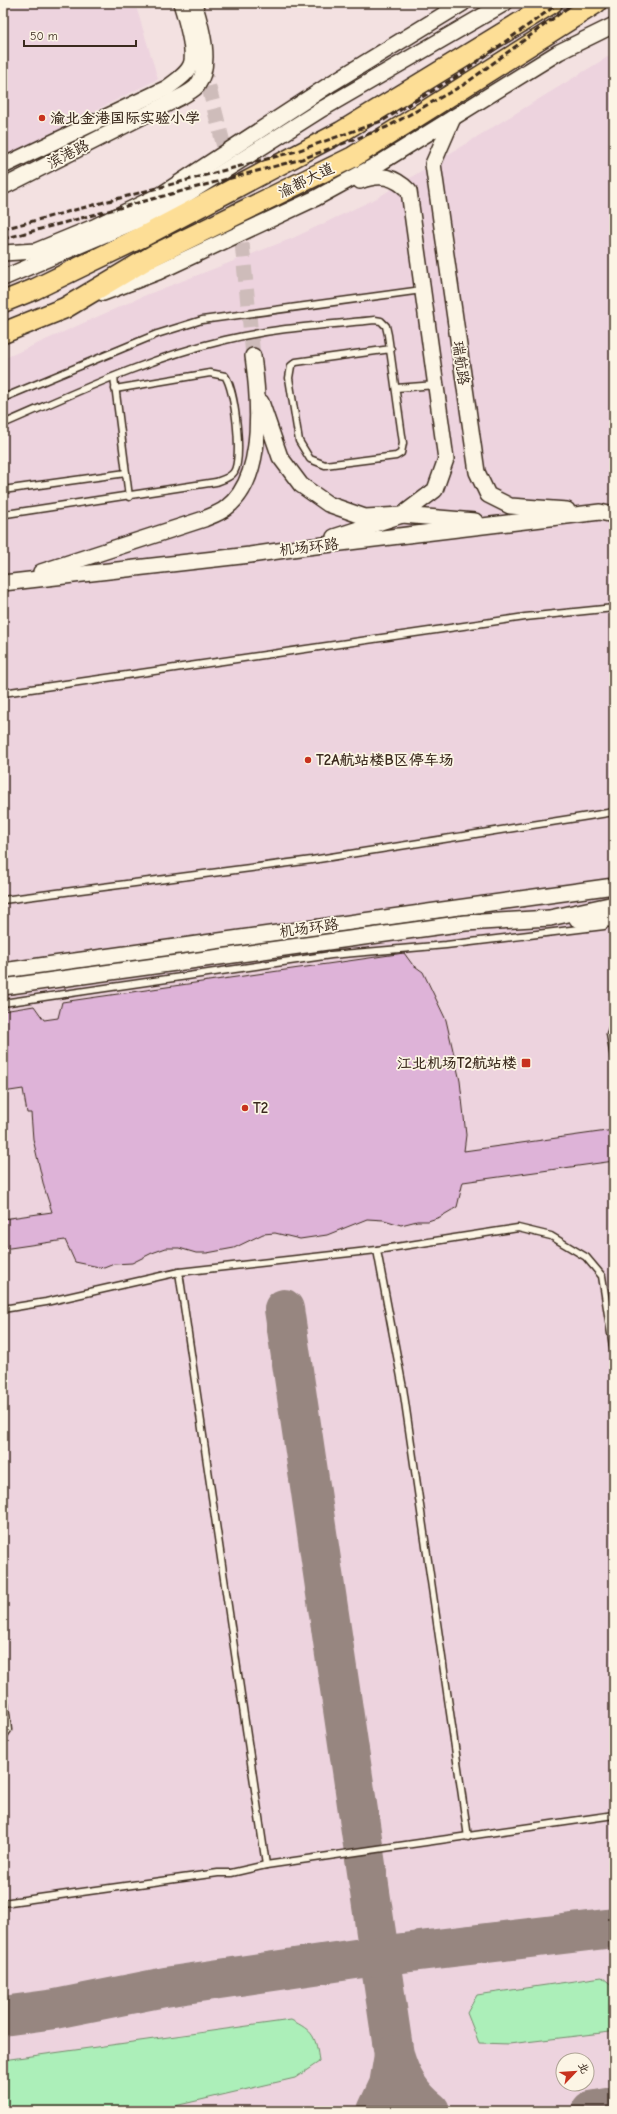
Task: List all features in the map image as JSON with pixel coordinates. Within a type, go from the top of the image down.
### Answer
[{"type":"highway","name":"渝都大道","points":[[3,302],[35,289],[144,236],[340,132],[552,3]]},
{"type":"highway","name":"渝都大道","points":[[3,333],[65,308],[154,255],[353,157],[596,3]]},
{"type":"street","name":"滨港路","points":[[3,166],[168,88],[184,76],[192,62],[188,28],[181,3]]},
{"type":"street","name":"滨港路","points":[[3,187],[173,101],[197,86],[205,62],[201,27],[194,3]]},
{"type":"street","points":[[3,253],[36,251],[94,227],[162,194],[332,83],[463,3]]},
{"type":"street","points":[[3,278],[162,210],[322,110],[505,3]]},
{"type":"street","points":[[65,308],[158,272],[316,198],[380,163],[559,52],[614,25]]},
{"type":"street","name":"瑞航路","points":[[453,118],[433,164],[477,472],[488,495],[510,506],[607,513]]},
{"type":"street","name":"瑞航路","points":[[316,198],[374,176],[399,181],[409,191],[446,459],[435,490],[402,515]]},
{"type":"street","points":[[3,250],[18,253]]},
{"type":"street","points":[[7,583],[204,519],[226,509],[243,490],[252,462],[257,437],[258,393],[253,356]]},
{"type":"street","points":[[258,393],[280,457],[302,484],[328,504],[365,517],[402,515],[512,524]]},
{"type":"street","points":[[607,513],[614,519]]},
{"type":"street","name":"机场环路","points":[[7,583],[250,556],[299,548],[607,513]]},
{"type":"street","points":[[299,548],[402,515]]},
{"type":"street","name":"机场环路","points":[[3,971],[614,886]]},
{"type":"street","points":[[550,918],[614,904]]},
{"type":"street","points":[[550,918],[614,919]]},
{"type":"street","name":"机场环路","points":[[3,987],[465,923],[550,918]]},
{"type":"lane","points":[[3,398],[157,334],[202,320],[423,290]]},
{"type":"lane","points":[[3,424],[114,377],[184,351],[225,340],[277,330],[375,320],[381,321],[386,326],[390,349],[403,442],[401,453],[396,456],[324,465],[315,463],[304,451],[299,441],[288,378],[291,366],[296,362],[390,349]]},
{"type":"lane","points":[[6,514],[129,497],[226,478],[231,475],[237,466],[238,443],[230,387],[225,376],[210,373],[115,389]]},
{"type":"lane","points":[[114,377],[129,497]]},
{"type":"lane","points":[[396,388],[436,385]]},
{"type":"lane","points":[[3,490],[126,473]]},
{"type":"lane","points":[[3,693],[525,617],[614,608]]},
{"type":"lane","points":[[3,900],[312,860],[614,812]]},
{"type":"lane","name":"机场环路","points":[[3,1003],[331,955],[446,945],[614,924]]},
{"type":"lane","points":[[614,1023],[610,1034],[614,1058]]},
{"type":"lane","points":[[3,1309],[46,1302],[179,1272],[377,1250],[518,1228],[551,1236],[586,1257],[602,1276],[614,1353]]},
{"type":"lane","points":[[377,1250],[402,1388],[468,1837]]},
{"type":"lane","points":[[179,1272],[266,1865]]},
{"type":"lane","points":[[3,1689],[8,1730],[3,1737]]},
{"type":"lane","points":[[3,1903],[218,1873],[231,1873],[266,1865],[614,1816]]},
{"type":"shaded area","name":"渝北金港国际实验小学","points":[[3,3],[135,3],[158,79],[3,157]]},
{"type":"shaded area","points":[[614,53],[614,2111],[3,2111],[3,359],[146,295],[293,238],[377,198]]},
{"type":"green space","points":[[602,1977],[614,1987],[614,2026],[610,2032],[509,2044],[479,2043],[467,2013],[477,1995]]},
{"type":"green space","points":[[291,2020],[305,2028],[312,2036],[317,2046],[319,2062],[295,2078],[150,2111],[3,2111],[3,2060]]},
{"type":"building","name":"T2","points":[[404,953],[412,964],[423,972],[446,1020],[460,1081],[466,1135],[464,1151],[614,1130],[614,1161],[463,1182],[457,1207],[440,1217],[428,1221],[417,1221],[401,1225],[384,1220],[367,1219],[327,1235],[300,1239],[275,1233],[263,1234],[234,1248],[207,1253],[196,1253],[179,1248],[166,1248],[132,1263],[114,1264],[104,1268],[75,1262],[65,1240],[3,1249],[3,1219],[52,1212],[44,1187],[33,1139],[31,1113],[27,1113],[23,1089],[3,1092],[3,1011],[34,1006],[44,1020],[58,1018],[62,1002]]},
{"type":"taxiway","points":[[284,1309],[394,2055],[403,2079],[417,2099],[430,2111]]},
{"type":"taxiway","points":[[3,2016],[55,2009],[165,1987],[369,1957],[614,1928]]},
{"type":"taxiway","points":[[377,2111],[389,2085],[394,2055]]},
{"type":"taxiway","points":[[591,2111],[614,2107]]},
{"type":"tunnel","points":[[203,64],[238,202],[253,356]]},
{"type":"railway","points":[[3,229],[297,151],[382,121],[459,75],[559,3]]},
{"type":"railway","points":[[3,239],[302,159],[387,127],[465,84],[574,3]]},
{"type":"place","name":"渝北金港国际实验小学","points":[[42,118]]},
{"type":"place","name":"T2A航站楼B区停车场","points":[[308,760]]},
{"type":"place","name":"江北机场T2航站楼","points":[[526,1063]]},
{"type":"place","name":"T2","points":[[245,1108]]}]
